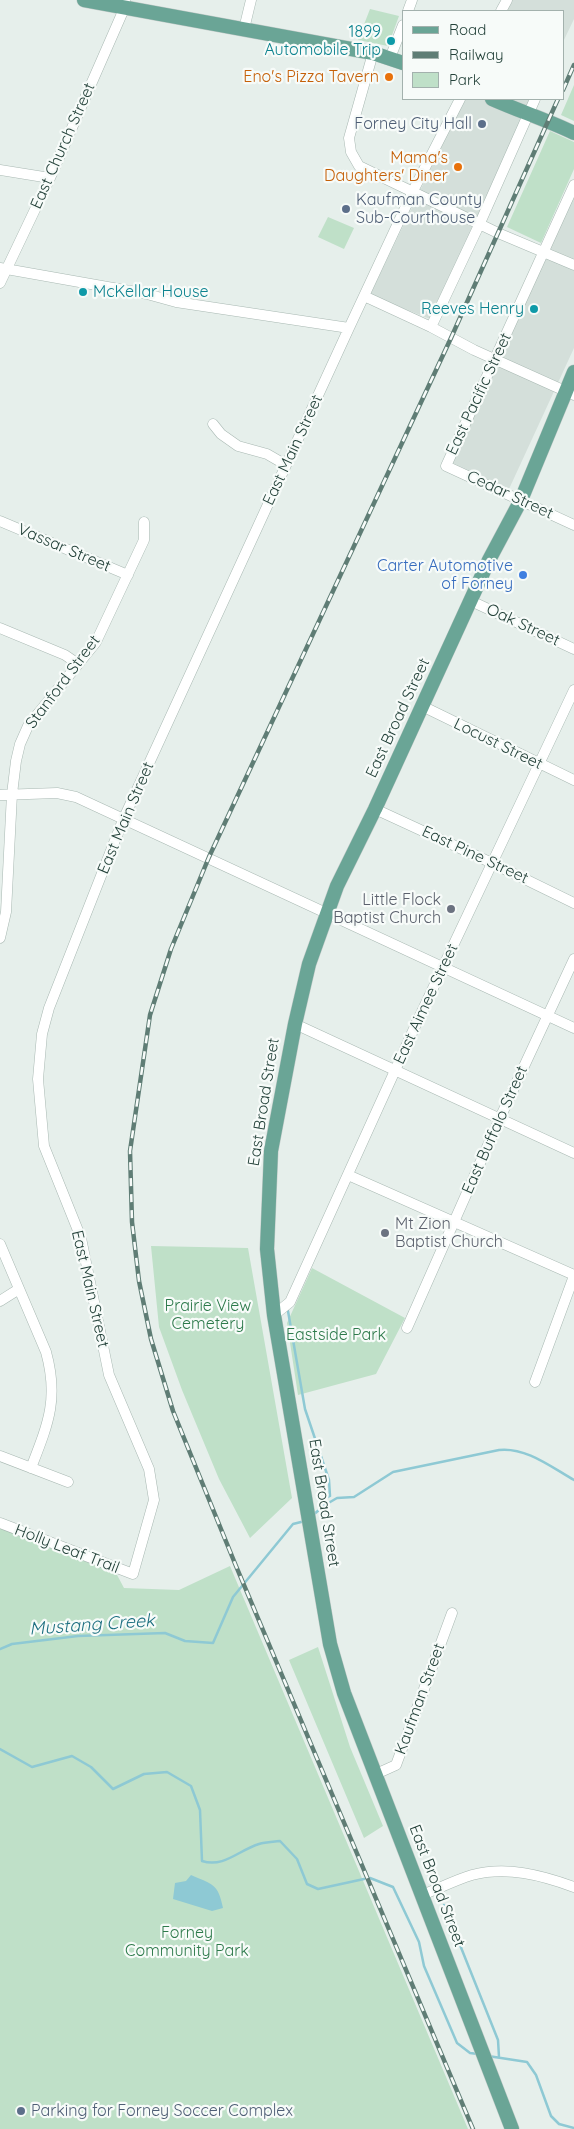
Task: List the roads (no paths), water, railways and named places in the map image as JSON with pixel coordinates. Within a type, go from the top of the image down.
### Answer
[{"type":"main road","points":[[84,0],[125,4],[372,53],[397,60]]},
{"type":"main road","points":[[494,100],[528,115],[533,122],[548,124],[574,133]]},
{"type":"main road","points":[[548,124],[574,140]]},
{"type":"main road","name":"East Broad Street","points":[[512,2129],[344,1693],[330,1644],[274,1315],[267,1249],[271,1151],[295,1024],[310,964],[327,912],[337,886],[375,809],[489,560],[521,500],[569,393],[574,372]]},
{"type":"street","points":[[244,29],[251,0]]},
{"type":"street","name":"East Church Street","points":[[0,283],[4,268],[50,178],[125,4]]},
{"type":"street","points":[[397,60],[402,31]]},
{"type":"street","points":[[372,53],[350,132],[349,144],[353,158],[359,166],[498,233],[574,265]]},
{"type":"street","name":"East Main Street","points":[[133,1574],[154,1500],[150,1469],[109,1374],[81,1238],[44,1146],[38,1079],[42,1034],[49,1008],[123,820],[413,191],[459,100]]},
{"type":"street","points":[[431,328],[536,100]]},
{"type":"street","points":[[0,170],[50,178]]},
{"type":"street","name":"East Pacific Street","points":[[446,466],[574,185]]},
{"type":"street","points":[[4,268],[176,302],[349,328]]},
{"type":"street","points":[[364,296],[431,328],[490,352],[495,358],[569,393]]},
{"type":"street","points":[[213,424],[221,434],[238,446],[267,454],[286,465]]},
{"type":"street","name":"Cedar Street","points":[[446,466],[574,525]]},
{"type":"street","name":"Vassar Street","points":[[0,521],[128,575]]},
{"type":"street","name":"Stanford Street","points":[[0,938],[16,761],[28,726],[96,642],[144,540],[144,522]]},
{"type":"street","name":"Oak Street","points":[[471,601],[574,649]]},
{"type":"street","points":[[0,628],[65,655],[78,664]]},
{"type":"street","name":"East Aimee Street","points":[[274,1315],[290,1302],[443,966],[574,690]]},
{"type":"street","name":"Locust Street","points":[[422,706],[574,780]]},
{"type":"street","points":[[0,795],[57,793],[76,797],[123,820],[209,857],[574,1028]]},
{"type":"street","name":"East Pine Street","points":[[375,809],[574,903]]},
{"type":"street","name":"East Buffalo Street","points":[[406,1328],[500,1118],[574,960]]},
{"type":"street","points":[[295,1024],[574,1153]]},
{"type":"street","points":[[348,1175],[574,1276],[535,1382]]},
{"type":"street","points":[[0,1244],[46,1352],[52,1386],[50,1415],[31,1468]]},
{"type":"street","points":[[0,1301],[20,1289]]},
{"type":"street","points":[[0,1456],[68,1482]]},
{"type":"street","name":"Holly Leaf Trail","points":[[0,1523],[133,1574]]},
{"type":"street","name":"Kaufman Street","points":[[376,1774],[396,1765],[452,1613]]},
{"type":"street","points":[[422,1895],[472,1875],[515,1870],[552,1879],[574,1887]]},
{"type":"water","points":[[191,1875],[205,1881],[216,1889],[223,1908],[212,1911],[173,1899],[175,1883],[186,1881]]},
{"type":"waterway","points":[[288,1311],[305,1409],[329,1480],[330,1496],[324,1499],[325,1504]]},
{"type":"waterway","name":"Mustang Creek","points":[[313,1515],[337,1498],[354,1497],[393,1472],[499,1450],[509,1450],[529,1455],[574,1480]]},
{"type":"waterway","name":"Mustang Creek","points":[[0,1649],[12,1644],[78,1636],[165,1633],[185,1641],[213,1643],[233,1597],[293,1524],[305,1521]]},
{"type":"waterway","points":[[0,1749],[32,1767],[72,1756],[91,1767],[113,1789],[144,1774],[167,1772],[191,1786],[200,1810],[202,1861],[217,1862],[259,1844],[280,1841],[297,1859],[307,1884],[318,1889],[364,1879]]},
{"type":"waterway","points":[[370,1878],[393,1887],[419,1942],[424,1966],[457,2043],[470,2053],[478,2054]]},
{"type":"waterway","points":[[444,1905],[498,2040],[499,2057]]},
{"type":"waterway","points":[[488,2056],[527,2062],[536,2075],[551,2116],[559,2124],[574,2128]]},
{"type":"railway","points":[[564,88],[574,65]]},
{"type":"railway","points":[[473,2129],[236,1566],[173,1411],[151,1339],[139,1281],[132,1222],[130,1151],[150,1015],[171,949],[209,857],[451,338],[558,100]]},
{"type":"place","name":"1899 Automobile Trip","points":[[391,41]]},
{"type":"place","name":"Eno's Pizza Tavern","points":[[389,77]]},
{"type":"place","name":"Forney City Hall","points":[[482,124]]},
{"type":"place","name":"Mama's Daughters' Diner","points":[[458,167]]},
{"type":"place","name":"Kaufman County Sub-Courthouse","points":[[346,209]]},
{"type":"place","name":"McKellar House","points":[[83,292]]},
{"type":"place","name":"Reeves Henry","points":[[534,309]]},
{"type":"place","name":"Carter Automotive of Forney","points":[[523,575]]},
{"type":"place","name":"Little Flock Baptist Church","points":[[451,909]]},
{"type":"place","name":"Mt Zion Baptist Church","points":[[385,1233]]},
{"type":"place","name":"Parking for Forney Soccer Complex","points":[[21,2111]]},
{"type":"park label","name":"Prairie View Cemetery","points":[[208,1315]]},
{"type":"park label","name":"Eastside Park","points":[[336,1335]]},
{"type":"park label","name":"Forney Community Park","points":[[187,1942]]}]
